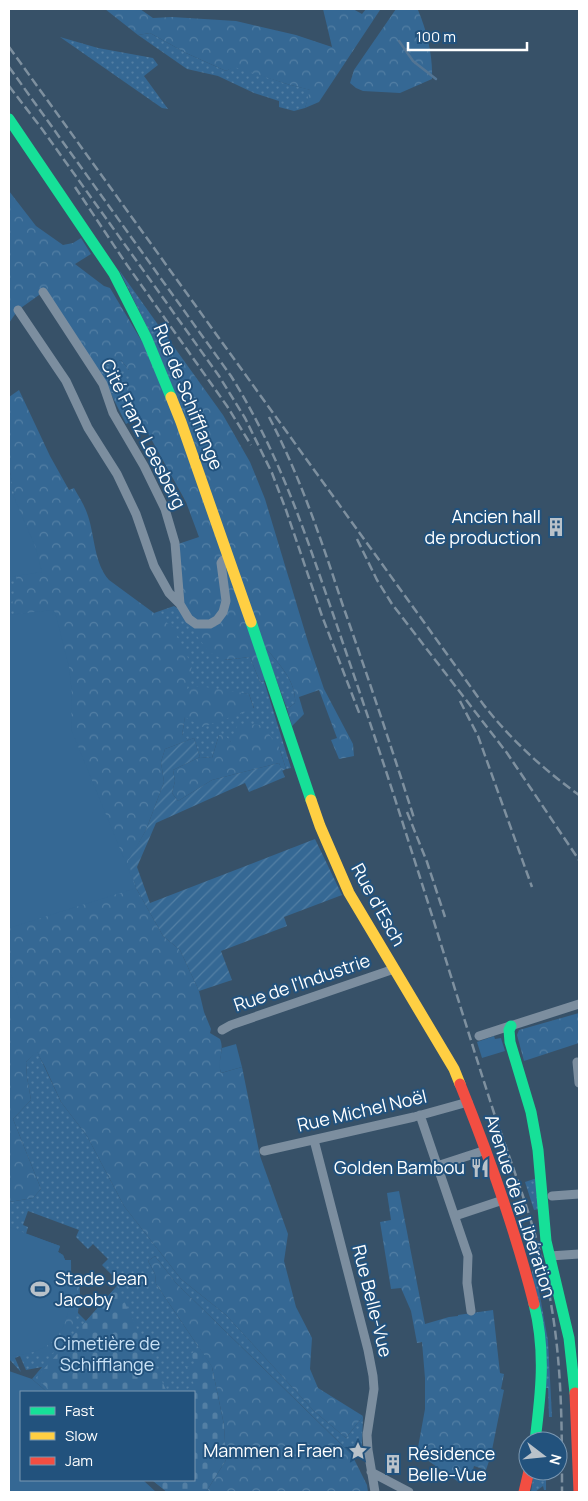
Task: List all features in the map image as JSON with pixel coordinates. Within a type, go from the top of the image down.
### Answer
[{"type":"street","name":"Rue de Schifflange","points":[[9,119],[98,249],[132,308],[166,382],[230,558],[282,714]]},
{"type":"street","name":"Cité Franz Leesberg","points":[[43,292],[103,384],[113,413],[165,509],[175,543],[180,604]]},
{"type":"street","points":[[18,310],[66,381],[88,428],[117,474],[136,514],[154,566],[169,593],[180,604],[190,620],[196,624],[210,624],[217,620],[223,612],[226,601],[220,563],[230,558]]},
{"type":"street","name":"Rue d'Esch","points":[[282,714],[320,826],[349,893],[448,1059],[468,1102]]},
{"type":"street","name":"Rue de l'Industrie","points":[[222,1030],[230,1025],[394,969]]},
{"type":"street","points":[[478,1036],[579,1004]]},
{"type":"street","points":[[511,1026],[508,1030],[510,1042],[524,1082],[536,1141],[546,1241],[569,1338],[578,1424],[579,1492]]},
{"type":"street","points":[[577,1062],[579,1083]]},
{"type":"street","name":"Rue Michel Noël","points":[[264,1151],[468,1102]]},
{"type":"street","name":"Avenue de la Libération","points":[[468,1102],[523,1260],[541,1342],[540,1400],[536,1431]]},
{"type":"street","points":[[420,1115],[468,1256],[471,1311]]},
{"type":"street","name":"Rue Belle-Vue","points":[[314,1140],[373,1376],[374,1389],[367,1435],[370,1472],[375,1492]]},
{"type":"street","points":[[437,1166],[486,1150]]},
{"type":"street","points":[[552,1196],[579,1194]]},
{"type":"street","points":[[454,1216],[502,1200]]},
{"type":"street","points":[[550,1256],[579,1254]]},
{"type":"street","points":[[370,1472],[409,1492]]},
{"type":"green space","points":[[105,9],[140,9],[153,18],[172,17],[236,21],[296,35],[332,47],[323,9],[353,9],[362,14],[366,9],[380,10],[319,102],[305,108],[310,90],[234,67],[226,71],[186,53],[150,33],[138,35]]},
{"type":"green space","points":[[396,9],[418,10],[429,44],[432,61],[432,79],[400,93],[363,91],[356,88],[350,83],[354,70]]},
{"type":"green space","points":[[150,33],[186,53],[226,71],[234,66],[311,90],[305,108],[294,111],[279,107],[279,101],[254,93],[218,76],[187,69],[138,35]]},
{"type":"green space","points":[[60,37],[98,48],[153,58],[158,65],[144,76],[168,109],[162,108]]},
{"type":"green space","points":[[9,191],[36,226],[63,245],[73,243],[81,238],[91,254],[75,264],[104,286],[110,288],[141,340],[164,333],[223,415],[250,462],[265,499],[324,689],[353,744],[354,756],[339,759],[331,740],[337,738],[319,690],[299,697],[304,714],[292,726],[287,709],[295,703],[293,687],[285,672],[264,646],[270,679],[260,682],[250,657],[224,660],[209,652],[197,636],[184,612],[178,544],[199,537],[186,502],[139,417],[126,424],[111,394],[129,385],[129,370],[121,360],[98,370],[46,290],[18,310],[9,323]]},
{"type":"green space","points":[[119,270],[164,333],[152,337]]},
{"type":"green space","points":[[121,360],[129,370],[129,385],[111,394],[98,370]]},
{"type":"green space","points":[[19,390],[50,456],[69,490],[74,488],[85,509],[100,566],[104,573],[109,580],[173,627],[192,666],[187,689],[199,686],[249,694],[254,709],[202,727],[185,717],[182,735],[189,740],[165,749],[161,762],[164,782],[146,830],[129,861],[136,888],[163,936],[180,950],[199,991],[204,1012],[211,1029],[210,1033],[220,1039],[222,1048],[221,1073],[242,1067],[260,1156],[288,1234],[284,1261],[296,1307],[312,1338],[310,1369],[318,1388],[363,1416],[346,1438],[314,1411],[226,1315],[181,1279],[124,1206],[87,1136],[61,1102],[37,1052],[26,1062],[31,1100],[13,1119],[41,1189],[33,1198],[9,1202],[9,629],[40,627],[12,606],[23,540],[9,467],[9,397]]},
{"type":"green space","points":[[9,467],[12,480],[40,627],[9,629]]},
{"type":"green space","points":[[9,486],[35,546],[42,572],[9,577]]},
{"type":"green space","points":[[174,606],[184,612],[225,660],[250,657],[260,682],[264,681],[291,768],[286,769],[279,747],[231,742],[219,735],[212,758],[200,757],[194,738],[189,740],[182,736],[185,716],[254,708],[249,694],[187,689],[154,613]]},
{"type":"green space","points":[[52,610],[55,612],[69,667],[72,694],[71,729],[136,888],[9,928],[9,615]]},
{"type":"green space","points":[[264,646],[285,672],[293,687],[295,703],[287,709]]},
{"type":"green space","points":[[238,724],[262,725],[279,747],[286,769],[282,771],[279,763],[212,780],[178,801],[172,793],[175,781],[173,770],[200,757],[212,758],[219,735],[224,734],[231,742]]},
{"type":"green space","points":[[194,738],[200,757],[173,770],[175,781],[172,793],[178,801],[212,780],[279,763],[285,777],[249,792],[245,783],[156,823],[137,867],[150,903],[315,839],[342,895],[284,917],[287,926],[221,951],[232,980],[199,991],[180,950],[163,936],[136,888],[128,861],[146,830],[164,782],[161,762],[165,749]]},
{"type":"green space","points":[[9,968],[20,1002],[9,1006]]},
{"type":"green space","points":[[579,1013],[579,1043],[524,1061],[517,1035],[519,1030]]},
{"type":"green space","points":[[494,1036],[495,1039],[501,1038],[505,1051],[482,1058],[477,1042]]},
{"type":"green space","points":[[236,1044],[242,1067],[221,1073],[219,1066],[222,1048]]},
{"type":"green space","points":[[37,1051],[61,1102],[87,1136],[124,1206],[181,1279],[226,1315],[314,1411],[346,1438],[363,1416],[362,1446],[365,1446],[365,1449],[363,1452],[352,1455],[176,1283],[155,1256],[148,1261],[155,1274],[156,1284],[212,1367],[206,1492],[167,1492],[153,1481],[195,1481],[195,1391],[46,1391],[32,1379],[42,1367],[26,1370],[20,1356],[15,1358],[21,1372],[9,1359],[9,1202],[33,1198],[41,1189],[13,1119],[31,1100],[26,1062]],"holes":[[[28,1211],[79,1230],[76,1237],[88,1249],[93,1244],[108,1259],[102,1265],[113,1276],[117,1286],[86,1321],[78,1313],[80,1288],[75,1275],[71,1275],[71,1260],[65,1260],[63,1255],[58,1252],[60,1246],[26,1234],[28,1227],[23,1225]]]},
{"type":"green space","points":[[537,1178],[540,1209],[534,1210],[525,1182]]},
{"type":"green space","points":[[399,1191],[425,1324],[458,1315],[493,1310],[500,1373],[504,1374],[501,1389],[504,1390],[491,1455],[486,1470],[474,1466],[472,1473],[469,1473],[460,1483],[417,1453],[425,1409],[422,1342],[417,1343],[411,1311],[401,1288],[391,1289],[380,1222],[391,1220],[387,1193]]},
{"type":"green space","name":"Stade Jean Jacoby","points":[[9,1227],[60,1246],[58,1252],[63,1255],[65,1260],[71,1260],[71,1279],[68,1312],[64,1326],[56,1338],[45,1347],[30,1353],[9,1356]]},
{"type":"green space","points":[[155,1256],[176,1283],[352,1455],[367,1485],[368,1492],[206,1492],[226,1460],[224,1425],[212,1367],[156,1284],[155,1274],[148,1261]]},
{"type":"green space","points":[[535,1268],[548,1341],[552,1417],[549,1417],[548,1388],[546,1388],[532,1271]]},
{"type":"green space","points":[[71,1275],[75,1275],[79,1288],[76,1318],[70,1335],[65,1342],[53,1353],[45,1356],[40,1353],[39,1349],[52,1343],[71,1303]]},
{"type":"green space","name":"Cimetière de Schifflange","points":[[117,1286],[167,1391],[51,1391],[36,1378]]},
{"type":"green space","name":"Cimetière de Schifflange","points":[[199,1347],[212,1367],[224,1425],[226,1460],[206,1492],[167,1492],[153,1481],[195,1481],[195,1391],[181,1391],[195,1386],[185,1366],[194,1368],[198,1365],[190,1355]]},
{"type":"green space","points":[[9,1371],[32,1379],[46,1391],[20,1391],[20,1481],[144,1481],[156,1492],[9,1492]]},
{"type":"green space","points":[[533,1481],[546,1481],[546,1490],[544,1490],[543,1486],[535,1492],[531,1492]]},
{"type":"waterway","points":[[399,41],[413,61],[436,79]]},
{"type":"railway","points":[[9,47],[483,704],[528,753],[579,795]]},
{"type":"railway","points":[[9,67],[231,376],[277,463],[301,522],[381,757],[494,1113],[539,1247],[557,1343],[561,1417],[562,1492]]},
{"type":"railway","points":[[9,86],[42,129],[219,376],[245,418],[272,473],[322,616],[360,715]]},
{"type":"railway","points":[[75,187],[127,265],[227,406],[251,445]]},
{"type":"railway","points":[[269,417],[291,462],[318,532],[414,818]]},
{"type":"railway","points":[[357,539],[377,580],[392,604],[507,753],[579,860]]},
{"type":"railway","points":[[460,701],[478,736],[532,887]]},
{"type":"railway","points":[[407,812],[427,862],[445,917]]},
{"type":"traffic: fast","points":[[9,119],[114,274],[147,339],[171,397]]},
{"type":"traffic: fast","points":[[251,622],[311,800]]},
{"type":"traffic: fast","points":[[511,1026],[509,1030],[510,1042],[531,1112],[538,1150],[546,1241],[569,1338],[575,1393]]},
{"type":"traffic: fast","points":[[534,1304],[538,1321],[541,1355],[536,1431]]},
{"type":"traffic: slow","points":[[171,397],[251,622]]},
{"type":"traffic: slow","points":[[311,800],[320,826],[349,893],[454,1069],[460,1084]]},
{"type":"traffic: jam","points":[[460,1084],[501,1193],[534,1304]]},
{"type":"traffic: jam","points":[[575,1393],[579,1492]]},
{"type":"traffic: jam","points":[[524,1492],[527,1481]]},
{"type":"place","name":"Ancien hall de production","points":[[556,527]]},
{"type":"place","name":"Golden Bambou","points":[[480,1168]]},
{"type":"place","name":"Stade Jean Jacoby","points":[[40,1289]]},
{"type":"place","name":"Mammen a Fraen","points":[[358,1451]]},
{"type":"place","name":"Résidence Belle-Vue","points":[[393,1464]]}]
